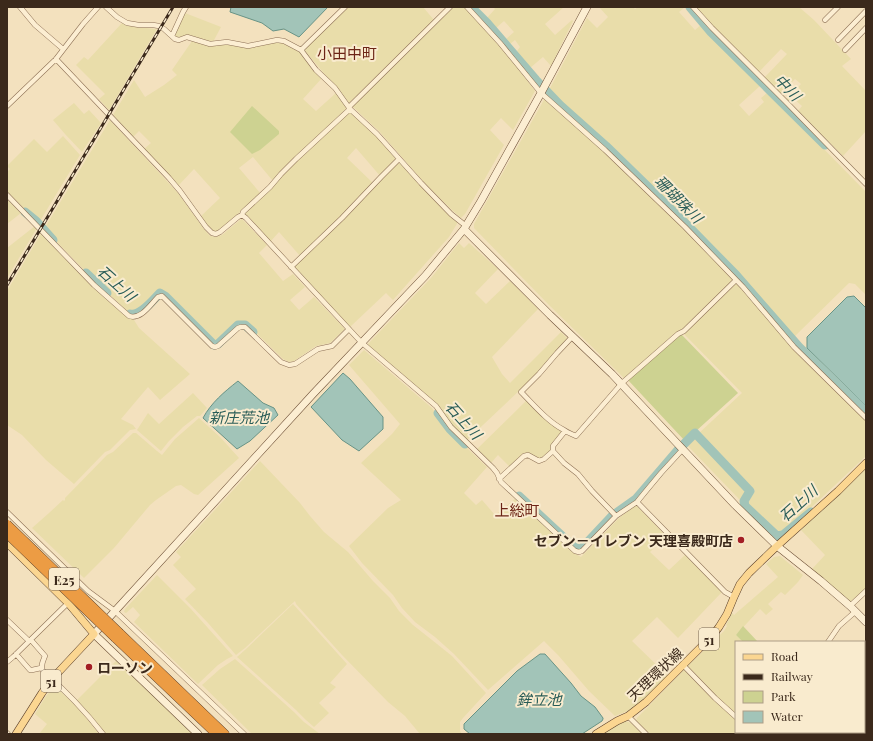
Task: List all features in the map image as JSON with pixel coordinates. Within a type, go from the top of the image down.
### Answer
[{"type":"highway","name":"E25","points":[[7,524],[216,734]]},
{"type":"highway","name":"E25","points":[[7,534],[225,734]]},
{"type":"main road","name":"天理環状線","points":[[596,734],[628,716],[646,702],[713,635],[727,614],[740,584],[777,546],[838,491],[866,463]]},
{"type":"main road","points":[[8,547],[23,559],[68,603],[94,634]]},
{"type":"main road","name":"51","points":[[16,734],[42,692],[52,679],[94,634]]},
{"type":"street","points":[[20,7],[35,25],[63,49]]},
{"type":"street","points":[[7,106],[56,59],[98,7]]},
{"type":"street","points":[[106,7],[117,17],[127,23],[159,26],[179,40],[187,38],[210,44],[227,42],[248,46],[277,40],[284,41],[301,50],[316,70],[335,88],[349,108],[377,134],[421,183],[544,309],[622,384],[735,505],[777,546],[853,608],[866,622]]},
{"type":"street","points":[[172,36],[182,12],[186,7]]},
{"type":"street","points":[[301,50],[345,7]]},
{"type":"street","points":[[56,59],[180,191],[206,227],[212,233],[216,234],[242,215],[243,212],[270,187],[281,174],[450,7]]},
{"type":"street","points":[[467,7],[500,42],[541,93],[605,150],[685,227],[736,280],[794,347],[866,418]]},
{"type":"street","points":[[198,734],[94,634],[261,450],[361,342],[425,276],[465,227],[541,93],[587,7]]},
{"type":"street","points":[[693,7],[866,184]]},
{"type":"street","points":[[825,20],[838,7]]},
{"type":"street","points":[[838,40],[866,11]]},
{"type":"street","points":[[845,50],[866,28]]},
{"type":"street","points":[[291,267],[342,218],[399,159]]},
{"type":"street","points":[[7,196],[94,285],[128,316],[139,316],[162,296],[212,346],[218,346],[241,326],[245,327],[280,362],[289,365],[295,364],[318,349],[332,346],[349,329]]},
{"type":"street","points":[[242,215],[361,342],[436,406],[451,427],[493,468],[501,482],[575,551],[582,551],[615,515],[636,502],[683,449]]},
{"type":"street","points":[[573,336],[540,374],[521,392],[544,415],[565,431],[576,436],[622,384],[678,334],[684,331],[736,280]]},
{"type":"street","points":[[499,479],[528,454],[538,462],[544,459],[552,451],[553,446],[565,431]]},
{"type":"street","points":[[552,451],[578,474],[615,515]]},
{"type":"street","points":[[636,502],[725,592],[734,597]]},
{"type":"street","points":[[7,512],[88,591],[115,611],[244,734]]},
{"type":"street","points":[[829,641],[866,591]]},
{"type":"street","points":[[7,662],[68,603]]},
{"type":"street","points":[[7,620],[45,656],[41,668]]},
{"type":"street","points":[[16,654],[30,670],[41,668]]},
{"type":"street","points":[[683,665],[735,716]]},
{"type":"street","points":[[41,668],[77,703],[92,719],[103,734]]},
{"type":"street","points":[[628,716],[646,734]]},
{"type":"shaded area","points":[[347,7],[423,7],[434,20],[350,104],[305,51],[306,48]]},
{"type":"shaded area","points":[[452,7],[465,7],[499,43],[535,91],[513,130],[501,118],[490,130],[504,145],[465,214],[461,218],[428,187],[379,131],[352,106]]},
{"type":"shaded area","points":[[493,7],[564,7],[545,24],[555,35],[572,20],[573,21],[551,66],[543,57],[530,68],[525,64],[517,51],[520,47],[515,40],[510,44],[506,39],[514,32],[504,21],[496,28],[487,18],[495,9]]},
{"type":"shaded area","points":[[599,7],[633,7],[635,9],[638,7],[685,7],[679,12],[695,30],[702,24],[761,85],[739,105],[749,116],[764,102],[761,98],[768,92],[866,192],[866,295],[855,284],[849,283],[793,338],[747,283],[686,220],[611,146],[548,92],[587,18],[597,28],[608,17]]},
{"type":"shaded area","points":[[695,7],[799,7],[814,20],[851,59],[842,66],[866,91],[866,131],[843,156],[798,111],[802,106],[794,99],[788,101],[786,99],[801,84],[795,79],[780,94],[764,78],[787,54],[781,49],[759,72],[714,29]]},
{"type":"shaded area","points":[[185,13],[221,27],[213,42],[190,35],[179,38],[175,36],[174,34]]},
{"type":"shaded area","points":[[122,23],[135,27],[157,29],[109,110],[99,99],[105,94],[76,65],[84,57],[88,60]]},
{"type":"shaded area","points":[[192,41],[210,46],[227,44],[249,48],[283,42],[300,52],[322,78],[303,99],[316,111],[336,93],[347,108],[273,181],[253,157],[239,168],[261,194],[215,232],[208,226],[201,216],[220,198],[194,169],[178,186],[144,149],[151,143],[139,131],[133,137],[113,115],[134,80],[145,97],[177,75],[172,70]]},
{"type":"shaded area","points":[[545,98],[656,200],[734,280],[683,330],[674,334],[625,379],[549,305],[474,228],[474,224]]},
{"type":"shaded area","points":[[74,103],[84,114],[89,110],[101,123],[82,152],[53,120]]},
{"type":"shaded area","points":[[348,112],[351,112],[376,135],[396,159],[381,177],[356,148],[347,158],[374,184],[301,257],[279,232],[270,242],[243,215],[282,175]]},
{"type":"shaded area","points":[[110,120],[178,193],[210,236],[216,237],[222,235],[242,219],[267,245],[259,253],[283,281],[293,274],[305,287],[290,300],[299,310],[314,297],[345,329],[330,343],[316,346],[294,361],[289,362],[283,359],[247,324],[241,323],[219,341],[214,343],[167,295],[163,293],[156,295],[138,313],[131,314],[127,311],[44,229]]},
{"type":"shaded area","points":[[63,136],[80,155],[40,221],[7,193],[7,172],[10,169],[7,166],[34,139],[47,152]]},
{"type":"shaded area","points":[[401,163],[458,222],[449,237],[393,300],[386,293],[350,327],[294,267],[382,178],[397,164]]},
{"type":"shaded area","points":[[7,199],[21,213],[7,224]]},
{"type":"shaded area","points":[[35,226],[37,228],[7,278],[7,248]]},
{"type":"shaded area","points":[[42,232],[99,291],[126,316],[134,320],[139,328],[190,374],[160,400],[148,387],[121,419],[133,425],[136,429],[130,430],[110,450],[105,452],[74,484],[46,460],[22,435],[7,425],[7,291]]},
{"type":"shaded area","points":[[459,243],[464,248],[469,243],[498,269],[475,293],[486,304],[510,281],[538,309],[492,357],[502,374],[510,383],[561,332],[568,339],[538,373],[466,441],[451,427],[440,409],[367,345],[431,278]]},
{"type":"shaded area","points":[[736,282],[806,362],[866,421],[866,456],[782,535],[748,503],[755,490],[698,434],[742,393],[683,333]]},
{"type":"shaded area","points":[[364,350],[432,408],[447,429],[487,467],[464,493],[476,505],[482,500],[495,515],[515,499],[574,553],[581,557],[619,518],[636,505],[666,536],[650,552],[669,570],[685,555],[722,592],[678,638],[657,617],[632,641],[668,676],[633,709],[615,716],[589,691],[544,641],[488,690],[454,654],[415,622],[402,608],[393,595],[362,563],[349,546],[388,508],[401,500],[361,463],[392,434],[400,424],[349,365]]},
{"type":"shaded area","points":[[193,393],[207,408],[200,416],[197,416],[183,427],[161,451],[137,430],[148,413],[159,424]]},
{"type":"shaded area","points":[[527,400],[563,431],[551,450],[539,460],[528,453],[510,467],[498,455],[491,463],[476,450]]},
{"type":"shaded area","points":[[199,418],[220,437],[239,458],[198,495],[181,485],[176,486],[156,500],[150,505],[114,548],[84,578],[32,528],[63,500],[64,501],[65,498],[107,455],[113,452],[133,433],[136,433],[162,455],[175,439]]},
{"type":"shaded area","points":[[695,436],[747,491],[743,501],[739,499],[686,444]]},
{"type":"shaded area","points":[[260,461],[300,503],[324,532],[348,552],[390,598],[399,611],[413,625],[452,656],[486,693],[460,722],[460,731],[462,734],[420,734],[405,716],[388,702],[342,655],[296,604],[295,601],[236,655],[185,599],[196,589],[173,565],[181,557],[176,552]]},
{"type":"shaded area","points":[[866,466],[866,591],[848,605],[812,569],[825,555],[801,530]]},
{"type":"shaded area","points":[[780,556],[803,575],[785,595],[781,592],[768,604],[773,609],[766,615],[760,609],[736,635],[742,641],[735,641],[735,714],[716,697],[688,666],[724,631],[732,613],[734,615],[778,577],[766,564],[774,557]]},
{"type":"shaded area","points":[[157,575],[191,609],[233,656],[218,665],[198,684],[134,622],[140,615],[133,607],[126,613],[124,612],[125,609]]},
{"type":"shaded area","points":[[293,604],[347,664],[330,683],[336,687],[319,703],[329,713],[314,727],[237,657]]},
{"type":"shaded area","points":[[235,659],[304,722],[320,734],[252,734],[202,685],[220,669]]},
{"type":"shaded area","points":[[116,661],[192,734],[105,734],[77,700]]},
{"type":"shaded area","points":[[684,670],[688,671],[713,699],[735,719],[735,733],[751,734],[650,734],[636,721],[637,718]]},
{"type":"shaded area","points":[[55,686],[75,705],[99,734],[39,734],[47,724],[35,714],[46,696]]},
{"type":"shaded area","points":[[625,721],[631,723],[642,734],[602,734],[619,724]]},
{"type":"green space","points":[[252,106],[279,131],[279,134],[260,150],[252,154],[230,132]]},
{"type":"green space","points":[[681,334],[738,393],[685,441],[628,380]]},
{"type":"green space","points":[[743,626],[757,641],[742,641],[736,635]]},
{"type":"water","points":[[231,7],[328,7],[299,37],[284,29],[273,31],[262,23],[230,12]]},
{"type":"water","points":[[854,296],[866,308],[866,406],[807,348],[807,337],[847,297]]},
{"type":"water","points":[[343,373],[383,417],[383,429],[359,451],[342,440],[311,407]]},
{"type":"water","name":"新庄荒池","points":[[238,381],[263,403],[274,408],[278,415],[250,441],[237,449],[203,418],[218,398]]},
{"type":"water","name":"鉾立池","points":[[540,654],[545,654],[581,696],[595,707],[603,718],[602,721],[582,734],[470,734],[464,729],[464,724],[517,671]]},
{"type":"waterway","name":"珊瑚珠川","points":[[471,7],[560,105],[606,146],[684,222],[736,275],[799,347],[866,412]]},
{"type":"waterway","name":"中川","points":[[690,7],[711,32],[825,145]]},
{"type":"waterway","name":"石上川","points":[[25,212],[36,221],[53,240]]},
{"type":"waterway","name":"石上川","points":[[86,273],[107,293]]},
{"type":"waterway","name":"石上川","points":[[130,314],[142,311],[160,293],[165,296],[214,345],[218,344],[238,325],[245,325],[253,332]]},
{"type":"waterway","name":"石上川","points":[[438,413],[450,429],[465,444]]},
{"type":"waterway","name":"石上川","points":[[519,496],[574,547],[579,549],[582,548],[612,516],[636,499],[678,450],[695,433],[750,491],[744,501],[745,506],[777,536],[783,535],[811,512]]},
{"type":"railway","points":[[7,285],[173,7]]},
{"type":"place","name":"セブン－イレブン 天理喜殿町店","points":[[741,540]]},
{"type":"place","name":"ローソン","points":[[89,667]]},
{"type":"district","name":"小田中町","points":[[347,53]]},
{"type":"district","name":"上総町","points":[[517,510]]}]
